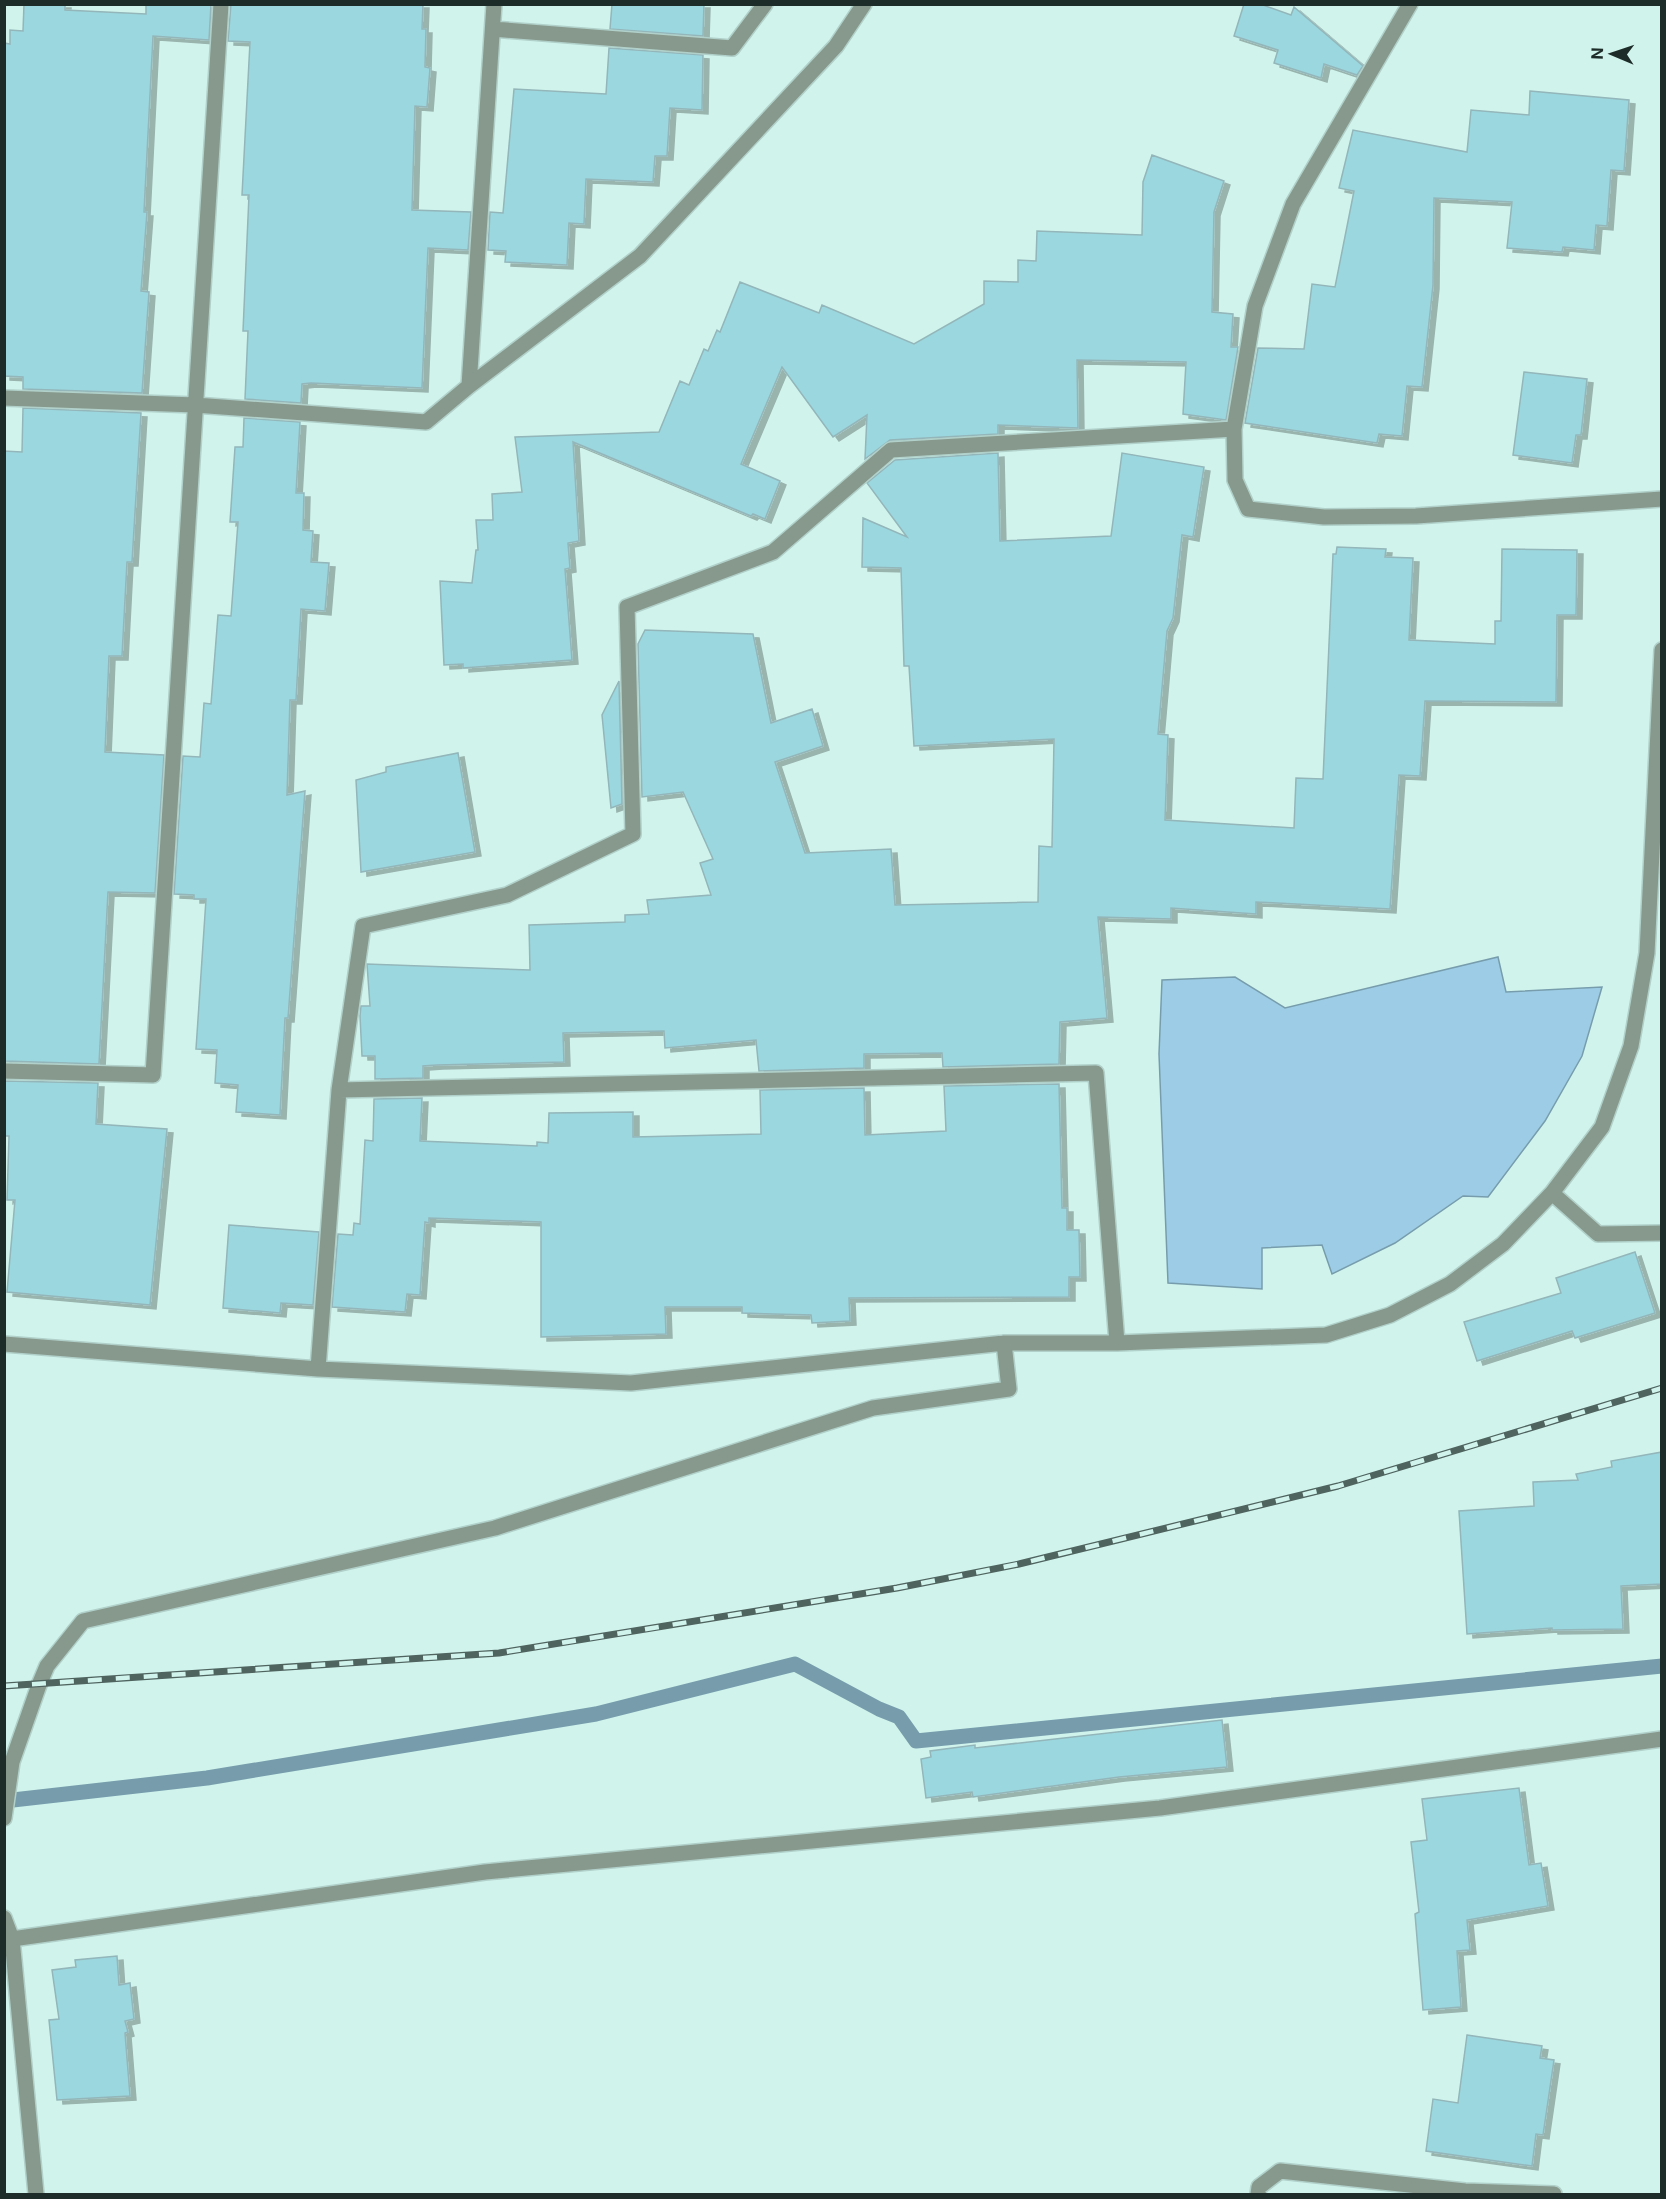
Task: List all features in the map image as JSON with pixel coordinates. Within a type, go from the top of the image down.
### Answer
[{"type":"street","points":[[4,1071],[153,1075],[221,4]]},
{"type":"street","points":[[469,386],[494,4]]},
{"type":"street","points":[[493,29],[732,48],[765,4]]},
{"type":"street","points":[[4,398],[195,405],[426,422],[469,386],[640,256],[836,46],[864,4]]},
{"type":"street","points":[[1410,4],[1293,204],[1256,306],[1234,429],[1235,480],[1248,508],[1324,517],[1416,516],[1662,499]]},
{"type":"street","points":[[318,1369],[339,1090],[363,926],[507,895],[633,834],[627,608],[773,552],[891,450],[1234,429]]},
{"type":"street","points":[[4,1344],[318,1369],[631,1383],[1004,1343],[1117,1343],[1326,1335],[1390,1315],[1450,1284],[1503,1244],[1552,1193],[1602,1127],[1631,1046],[1647,953],[1662,650]]},
{"type":"street","points":[[339,1090],[1096,1073],[1117,1343]]},
{"type":"street","points":[[1552,1193],[1598,1234],[1662,1233]]},
{"type":"street","points":[[6,1806],[12,1762],[47,1666],[83,1621],[495,1528],[873,1408],[1008,1389],[1004,1343]]},
{"type":"street","points":[[12,1939],[485,1872],[1160,1808],[1662,1739]]},
{"type":"street","points":[[4,1918],[12,1939],[36,2194]]},
{"type":"street","points":[[1258,2194],[1259,2187],[1280,2171],[1465,2193],[1554,2194]]},
{"type":"water","points":[[1498,957],[1506,992],[1602,987],[1582,1056],[1545,1121],[1488,1197],[1463,1196],[1395,1243],[1332,1274],[1322,1245],[1262,1248],[1262,1289],[1168,1283],[1159,1054],[1162,980],[1235,977],[1285,1008]]},
{"type":"building","points":[[24,4],[65,4],[65,10],[146,14],[146,4],[211,4],[209,40],[153,36],[144,212],[147,212],[141,291],[149,292],[142,393],[23,389],[23,377],[4,376],[4,43],[10,44],[10,30],[23,31]]},
{"type":"building","points":[[231,4],[423,4],[422,29],[426,29],[425,67],[430,68],[427,107],[415,106],[412,210],[471,212],[468,250],[428,248],[422,388],[311,383],[302,384],[301,403],[245,399],[248,331],[243,331],[249,195],[242,195],[250,42],[228,41]]},
{"type":"building","points":[[612,4],[704,4],[703,36],[610,29]]},
{"type":"building","points":[[1244,4],[1260,4],[1291,15],[1294,7],[1363,66],[1357,75],[1324,64],[1321,78],[1274,63],[1278,50],[1234,36]]},
{"type":"building","points":[[609,48],[703,55],[702,110],[670,108],[667,156],[655,156],[653,182],[586,179],[584,224],[569,223],[567,265],[505,262],[506,251],[488,250],[490,212],[503,213],[514,89],[606,94]]},
{"type":"building","points":[[1530,91],[1629,100],[1624,171],[1611,170],[1607,226],[1596,225],[1594,250],[1563,247],[1562,252],[1507,248],[1512,202],[1434,198],[1433,285],[1422,387],[1407,386],[1402,436],[1379,434],[1377,443],[1245,423],[1258,348],[1304,349],[1312,284],[1335,287],[1354,191],[1339,188],[1353,130],[1467,152],[1471,110],[1529,115]]},
{"type":"building","points":[[1152,155],[1224,181],[1214,212],[1212,312],[1233,314],[1231,347],[1238,347],[1226,420],[1183,414],[1186,362],[1077,360],[1078,428],[998,425],[998,434],[890,440],[865,459],[867,415],[833,437],[782,367],[741,464],[780,481],[765,519],[753,514],[751,516],[573,442],[579,541],[568,543],[570,568],[565,569],[572,660],[463,668],[463,664],[444,665],[440,581],[472,583],[476,550],[478,550],[476,520],[493,520],[492,494],[522,492],[515,437],[659,432],[680,381],[689,385],[704,349],[708,351],[717,330],[720,332],[740,282],[819,313],[822,305],[914,344],[984,304],[984,281],[1018,282],[1018,260],[1036,261],[1037,231],[1142,235],[1143,182]]},
{"type":"building","points":[[1524,372],[1587,379],[1581,435],[1576,435],[1572,463],[1513,455]]},
{"type":"building","points":[[23,408],[141,413],[132,562],[127,562],[122,656],[109,656],[105,752],[164,755],[155,893],[108,892],[99,1064],[4,1061],[4,451],[22,452]]},
{"type":"building","points":[[244,418],[300,422],[296,493],[304,493],[303,530],[313,531],[311,562],[329,563],[325,611],[301,609],[296,700],[290,700],[287,795],[305,791],[288,1018],[285,1018],[280,1115],[236,1112],[238,1085],[215,1083],[217,1050],[196,1049],[206,899],[194,899],[194,895],[174,894],[183,756],[200,757],[204,703],[211,704],[218,615],[231,616],[238,522],[230,522],[235,447],[243,447]]},
{"type":"building","points":[[998,453],[1000,541],[1111,536],[1122,453],[1204,467],[1193,537],[1182,535],[1173,618],[1167,631],[1158,734],[1168,735],[1165,820],[1294,828],[1296,778],[1323,779],[1333,554],[1336,554],[1337,547],[1386,549],[1385,557],[1413,558],[1409,640],[1495,644],[1495,621],[1501,621],[1502,549],[1577,550],[1576,615],[1557,615],[1556,702],[1425,701],[1420,776],[1399,775],[1390,909],[1256,902],[1256,914],[1171,908],[1171,919],[1098,917],[1107,1018],[1060,1022],[1059,1064],[943,1067],[942,1053],[864,1054],[864,1068],[759,1071],[756,1040],[665,1048],[664,1031],[563,1033],[564,1062],[423,1066],[423,1078],[375,1079],[375,1056],[362,1056],[361,1006],[370,1006],[367,964],[530,970],[529,925],[625,922],[625,915],[649,914],[647,900],[711,895],[700,863],[713,859],[683,792],[642,797],[638,644],[645,630],[753,634],[771,723],[812,709],[823,746],[775,762],[805,853],[891,849],[895,905],[1038,902],[1039,846],[1052,847],[1054,739],[914,746],[909,666],[904,666],[901,568],[862,567],[863,518],[907,537],[867,483],[895,460]]},
{"type":"building","points":[[619,681],[622,804],[611,808],[602,715]]},
{"type":"building","points":[[458,753],[475,852],[361,872],[356,780],[386,772],[386,767]]},
{"type":"building","points":[[4,1081],[98,1083],[96,1124],[167,1129],[150,1305],[7,1292],[15,1200],[7,1200],[9,1136],[4,1136]]},
{"type":"building","points":[[1059,1084],[1062,1208],[1067,1208],[1067,1230],[1079,1230],[1080,1277],[1069,1277],[1069,1297],[849,1298],[850,1321],[812,1323],[811,1315],[742,1313],[742,1307],[665,1307],[666,1334],[541,1337],[541,1222],[429,1218],[429,1223],[425,1222],[420,1295],[407,1294],[405,1312],[332,1307],[338,1234],[353,1235],[354,1223],[360,1224],[365,1140],[373,1141],[374,1099],[422,1098],[420,1141],[537,1146],[537,1142],[548,1143],[549,1113],[633,1112],[633,1137],[761,1134],[760,1090],[864,1088],[865,1135],[946,1131],[944,1086]]},
{"type":"building","points":[[229,1225],[319,1232],[313,1305],[281,1303],[280,1313],[223,1308]]},
{"type":"building","points":[[1635,1252],[1655,1313],[1575,1338],[1572,1331],[1477,1361],[1464,1322],[1561,1293],[1556,1278]]},
{"type":"building","points":[[1662,1452],[1662,1584],[1621,1586],[1623,1629],[1552,1630],[1552,1628],[1467,1634],[1459,1511],[1534,1506],[1533,1482],[1578,1480],[1576,1474],[1612,1467],[1611,1461]]},
{"type":"building","points":[[1222,1720],[1227,1767],[1119,1777],[973,1797],[972,1792],[926,1798],[921,1759],[931,1757],[930,1751]]},
{"type":"building","points":[[1519,1788],[1529,1865],[1541,1863],[1548,1906],[1467,1920],[1470,1950],[1457,1951],[1461,2007],[1423,2010],[1415,1914],[1419,1912],[1411,1842],[1427,1840],[1422,1799]]},
{"type":"building","points":[[117,1956],[119,1985],[130,1983],[134,2019],[125,2021],[128,2032],[125,2033],[130,2096],[57,2100],[49,2020],[59,2019],[52,1970],[76,1967],[75,1960]]},
{"type":"building","points":[[1467,2035],[1542,2046],[1540,2058],[1554,2060],[1543,2135],[1536,2134],[1532,2166],[1426,2151],[1433,2099],[1458,2103]]},
{"type":"waterway","points":[[4,1801],[207,1778],[596,1714],[795,1664],[879,1709],[899,1717],[916,1741],[1662,1666]]},
{"type":"railway","points":[[4,1686],[499,1653],[897,1588],[1019,1564],[1338,1486],[1662,1388]]}]
